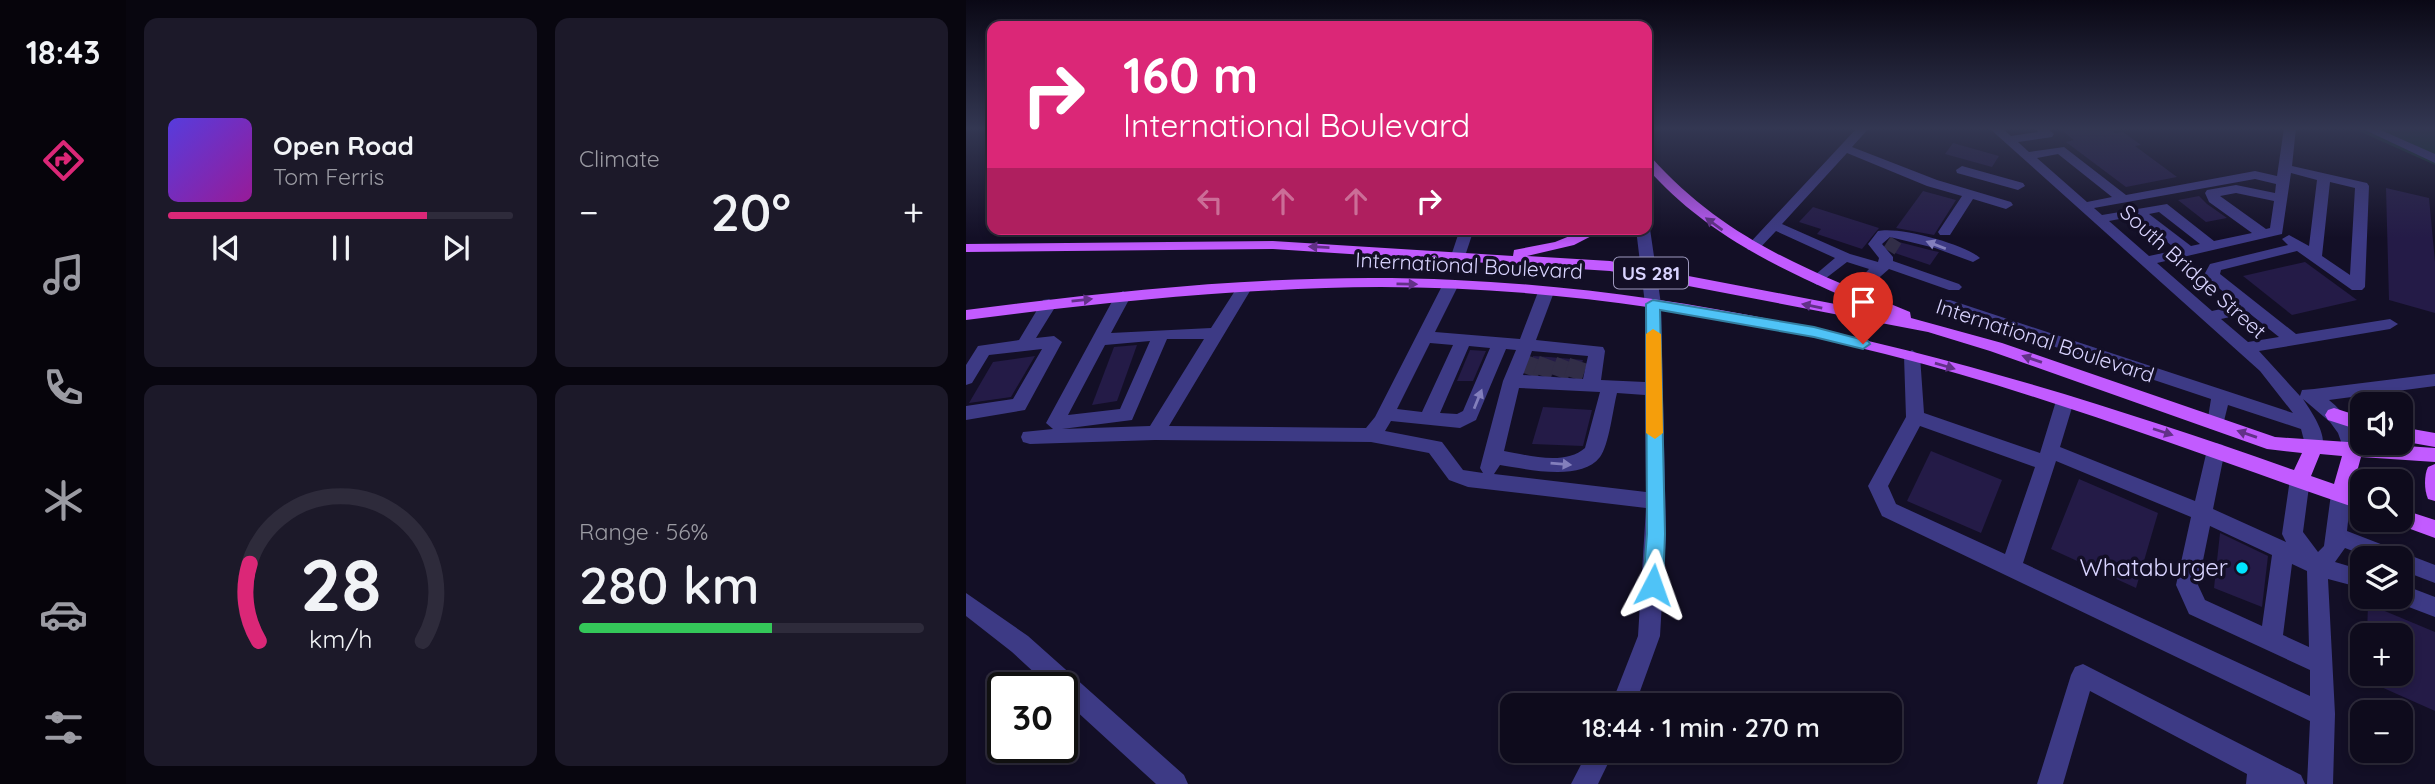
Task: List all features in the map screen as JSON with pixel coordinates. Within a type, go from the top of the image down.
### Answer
[{"type":"main road","points":[[1652,167],[1665,184],[1717,227],[1817,280],[1864,294],[1930,327]]},
{"type":"main road","points":[[1465,256],[1553,248],[1577,235]]},
{"type":"main road","name":"International Boulevard","points":[[966,248],[1273,245],[1610,267],[1836,312],[1930,327],[1996,346],[2274,444],[2350,451]]},
{"type":"main road","name":"International Boulevard","points":[[966,315],[1123,296],[1332,282],[1546,292],[1653,304],[1814,332],[1912,356],[2065,401],[2350,497]]},
{"type":"main road","points":[[2334,415],[2350,420]]},
{"type":"main road","points":[[2413,436],[2435,440]]},
{"type":"main road","points":[[2300,479],[2314,447]]},
{"type":"main road","name":"International Boulevard","points":[[2413,453],[2435,454]]},
{"type":"main road","points":[[2341,494],[2352,455]]},
{"type":"main road","points":[[2413,521],[2435,529]]},
{"type":"street","points":[[1753,247],[1829,165]]},
{"type":"street","points":[[1886,165],[1932,183],[2006,205]]},
{"type":"street","name":"South Bridge Street","points":[[2037,165],[2211,316],[2266,368],[2294,400],[2309,425],[2314,447]]},
{"type":"street","points":[[2045,172],[2079,165],[2123,199]]},
{"type":"street","points":[[2270,232],[2280,198],[2284,165]]},
{"type":"street","points":[[1962,170],[2018,186]]},
{"type":"street","points":[[2085,206],[2255,175],[2324,177],[2361,187],[2357,287],[2299,246],[2214,199],[2212,193],[2236,188],[2280,198]]},
{"type":"street","points":[[2315,257],[2324,177]]},
{"type":"street","points":[[1945,232],[1970,194]]},
{"type":"street","points":[[2100,219],[2162,207],[2211,246]]},
{"type":"street","points":[[2138,212],[2188,251]]},
{"type":"street","points":[[1773,225],[1845,257],[1888,255],[1973,258]]},
{"type":"street","points":[[2147,261],[2270,232]]},
{"type":"street","points":[[1465,256],[1467,235]]},
{"type":"street","points":[[1628,693],[1649,636],[1656,501],[1653,304],[1644,235]]},
{"type":"street","points":[[2293,340],[2212,275],[2215,268],[2299,246]]},
{"type":"street","points":[[1888,255],[1954,287]]},
{"type":"street","points":[[1864,294],[1877,287],[1885,276],[1888,255]]},
{"type":"street","points":[[1817,280],[1845,257]]},
{"type":"street","points":[[1155,433],[1245,286]]},
{"type":"street","points":[[1371,435],[1385,414],[1450,286]]},
{"type":"street","points":[[1487,481],[1493,457],[1545,380],[1556,352],[1546,292]]},
{"type":"street","points":[[1123,296],[1055,423],[1126,415],[1155,335]]},
{"type":"street","points":[[1024,345],[1049,304]]},
{"type":"street","points":[[1944,304],[2309,425]]},
{"type":"street","points":[[2211,316],[2252,307]]},
{"type":"street","points":[[1996,346],[2005,324]]},
{"type":"street","points":[[2246,348],[2390,324]]},
{"type":"street","points":[[1099,340],[1216,333]]},
{"type":"street","points":[[1425,338],[1501,342],[1556,352],[1597,351],[1601,386],[1593,452],[1588,459],[1571,465],[1493,457]]},
{"type":"street","points":[[1428,419],[1463,340]]},
{"type":"street","points":[[966,379],[984,350],[1054,342],[1019,405],[966,413]]},
{"type":"street","points":[[1385,414],[1460,421],[1470,415],[1501,342]]},
{"type":"street","points":[[1912,356],[1915,417],[1878,486],[1889,510],[2323,714]]},
{"type":"street","name":"South Bridge Street","points":[[2266,368],[2311,396],[2334,415],[2350,438]]},
{"type":"street","points":[[1545,380],[1654,389]]},
{"type":"street","points":[[2311,396],[2435,380]]},
{"type":"street","points":[[2216,424],[2220,395]]},
{"type":"street","points":[[2011,567],[2065,401]]},
{"type":"street","points":[[1915,417],[2048,457],[2202,513],[2317,566],[2350,576]]},
{"type":"street","points":[[1030,437],[1155,433],[1371,435],[1435,447],[1456,475],[1656,501]]},
{"type":"street","points":[[2216,450],[2187,585],[2197,607],[2321,664]]},
{"type":"street","points":[[2300,479],[2292,534],[2317,566],[2323,714],[2320,784]]},
{"type":"street","points":[[2317,566],[2334,550],[2341,494]]},
{"type":"street","points":[[2336,537],[2350,547]]},
{"type":"street","points":[[2271,640],[2283,550]]},
{"type":"street","points":[[2413,566],[2435,574]]},
{"type":"street","points":[[2413,599],[2435,607]]},
{"type":"street","points":[[966,603],[1020,643],[1175,784]]},
{"type":"street","points":[[2050,784],[2083,675],[2260,776],[2292,784]]},
{"type":"street","points":[[1584,784],[1595,763]]},
{"type":"building","points":[[2096,165],[2160,165],[2177,177],[2126,187]]},
{"type":"building","points":[[2386,188],[2429,198],[2435,262],[2435,313],[2389,300]]},
{"type":"building","points":[[1923,191],[1956,200],[1934,235],[1896,228]]},
{"type":"building","points":[[2199,196],[2227,218],[2206,222],[2178,200]]},
{"type":"building","points":[[1813,207],[1879,228],[1862,249],[1817,234],[1821,229],[1799,222]]},
{"type":"building","points":[[1891,240],[1939,252],[1930,265],[1892,252],[1886,244]]},
{"type":"building","points":[[2305,262],[2357,300],[2292,315],[2243,276]]},
{"type":"building","points":[[1137,345],[1117,401],[1092,405],[1114,347]]},
{"type":"building","points":[[1470,350],[1486,351],[1473,381],[1457,381]]},
{"type":"building","points":[[1035,356],[1011,397],[969,403],[993,362]]},
{"type":"building","points":[[1533,356],[1583,360],[1578,376],[1527,373]]},
{"type":"building","points":[[1543,407],[1592,410],[1583,446],[1532,444]]},
{"type":"building","points":[[1931,451],[2002,480],[1981,533],[1907,501]]},
{"type":"building","points":[[2079,479],[2158,513],[2136,588],[2051,549]]},
{"type":"building","name":"Whataburger","points":[[2220,533],[2268,556],[2262,607],[2214,588]]},
{"type":"building","points":[[2368,609],[2380,609],[2435,632],[2435,711],[2379,686],[2413,686],[2413,623],[2367,623]]},
{"type":"tunnel","points":[[1889,251],[1896,240]]},
{"type":"tunnel","points":[[1529,375],[1536,356]]},
{"type":"tunnel","points":[[1542,376],[1549,357]]},
{"type":"tunnel","points":[[1559,377],[1566,359]]},
{"type":"tunnel","points":[[1573,378],[1579,360]]},
{"type":"slow traffic","points":[[1653,334],[1655,433]]},
{"type":"place","name":"Whataburger","points":[[2242,568]]},
{"type":"route","points":[[1653,585],[1656,534],[1653,304],[1814,332],[1863,344]]}]
